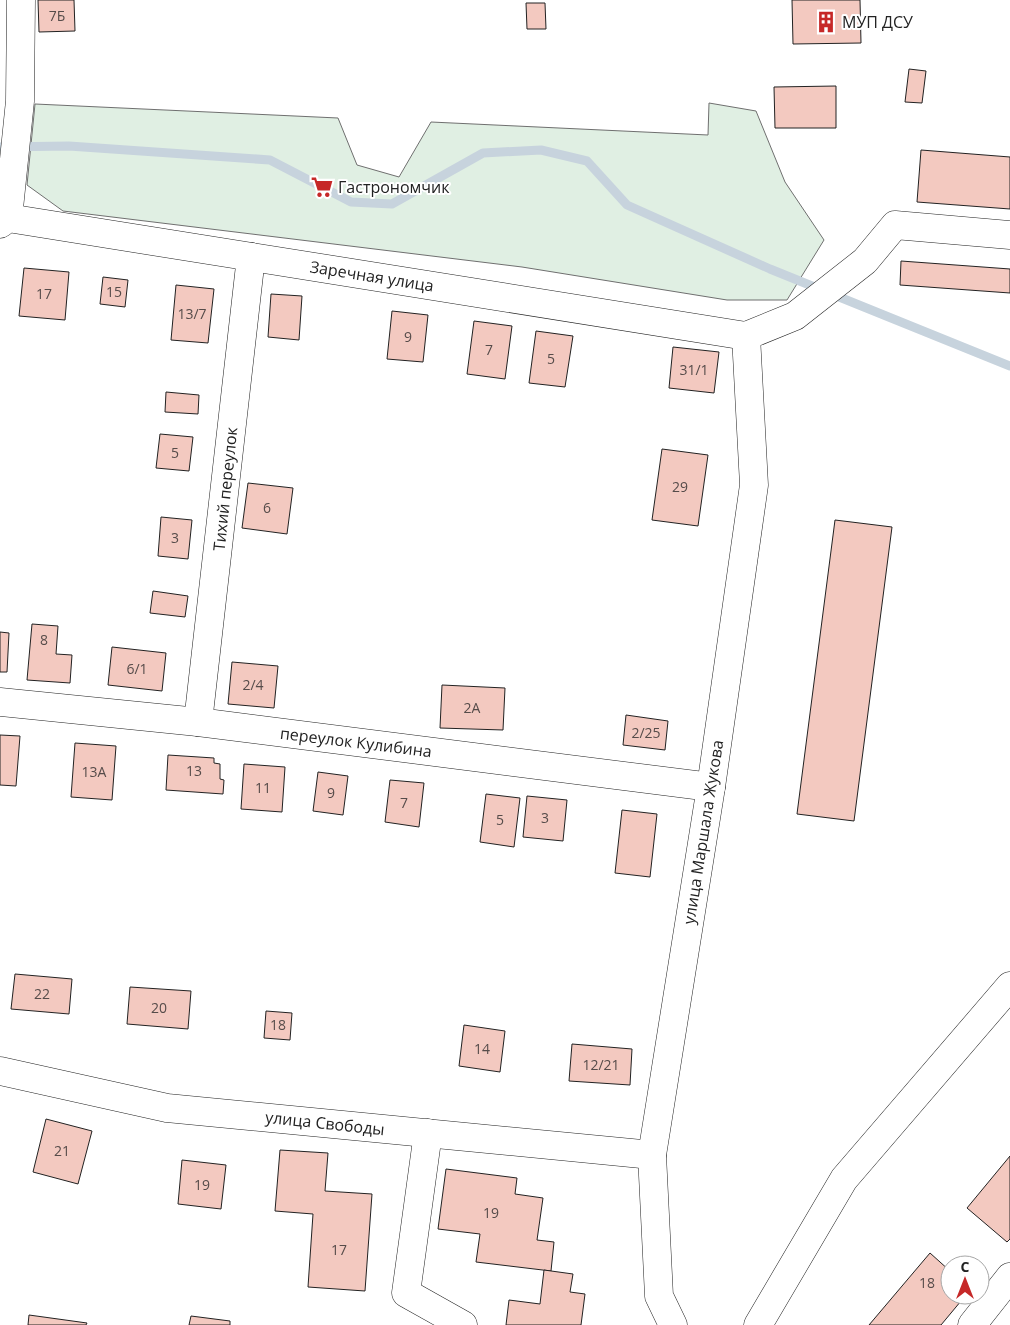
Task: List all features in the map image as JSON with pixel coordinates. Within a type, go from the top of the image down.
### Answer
[{"type":"street","points":[[4,221],[18,128],[21,0]]},
{"type":"street","name":"Заречная улица","points":[[4,221],[251,257],[746,336]]},
{"type":"street","points":[[746,336],[795,316],[865,261],[895,225],[1010,234]]},
{"type":"street","name":"Тихий переулок","points":[[198,722],[251,257]]},
{"type":"street","name":"улица Маршала Жукова","points":[[673,1325],[659,1296],[652,1155],[711,787],[754,485],[746,336]]},
{"type":"street","name":"переулок Кулибина","points":[[0,702],[198,722],[711,787]]},
{"type":"street","points":[[758,1325],[844,1179],[1010,986]]},
{"type":"street","name":"улица Свободы","points":[[0,1071],[167,1108],[652,1155]]},
{"type":"street","points":[[428,1133],[406,1293],[462,1325]]},
{"type":"street","points":[[972,1325],[1010,1277]]},
{"type":"green space","points":[[709,103],[756,111],[785,182],[824,240],[787,300],[727,300],[522,267],[63,211],[27,185],[35,104],[338,118],[357,165],[399,177],[431,122],[708,135]]},
{"type":"building","points":[[38,0],[74,0],[75,31],[39,32]]},
{"type":"building","name":"МУП ДСУ","points":[[792,0],[860,0],[861,43],[793,44]]},
{"type":"building","points":[[526,3],[545,3],[546,29],[527,29]]},
{"type":"building","points":[[909,69],[926,71],[922,103],[905,102]]},
{"type":"building","points":[[836,86],[836,128],[775,128],[774,87]]},
{"type":"building","points":[[921,150],[1010,157],[1010,209],[917,202]]},
{"type":"building","points":[[901,261],[1010,269],[1010,293],[900,285]]},
{"type":"building","points":[[24,268],[69,272],[65,320],[19,316]]},
{"type":"building","points":[[103,277],[128,280],[125,307],[100,304]]},
{"type":"building","points":[[176,285],[214,289],[208,343],[171,340]]},
{"type":"building","points":[[271,294],[302,296],[299,340],[268,337]]},
{"type":"building","points":[[392,311],[428,315],[423,362],[387,359]]},
{"type":"building","points":[[474,321],[512,326],[505,379],[467,374]]},
{"type":"building","points":[[536,331],[573,336],[565,387],[529,383]]},
{"type":"building","points":[[673,347],[719,352],[714,393],[669,388]]},
{"type":"building","points":[[166,392],[199,395],[198,414],[165,412]]},
{"type":"building","points":[[160,434],[193,437],[189,471],[156,468]]},
{"type":"building","points":[[662,449],[708,455],[698,526],[652,520]]},
{"type":"building","points":[[248,483],[293,488],[287,534],[242,528]]},
{"type":"building","points":[[161,517],[192,520],[188,559],[158,556]]},
{"type":"building","points":[[835,520],[892,527],[854,821],[797,814]]},
{"type":"building","points":[[153,591],[188,596],[185,617],[150,613]]},
{"type":"building","points":[[32,624],[58,626],[56,654],[72,655],[70,683],[27,680]]},
{"type":"building","points":[[0,632],[9,633],[7,672],[0,672]]},
{"type":"building","points":[[112,647],[166,653],[162,691],[108,685]]},
{"type":"building","points":[[232,662],[278,666],[274,708],[228,704]]},
{"type":"building","points":[[442,685],[505,688],[503,730],[440,728]]},
{"type":"building","points":[[626,715],[668,721],[665,750],[623,745]]},
{"type":"building","points":[[0,735],[20,736],[16,786],[0,785]]},
{"type":"building","points":[[75,743],[116,746],[112,800],[71,797]]},
{"type":"building","points":[[168,755],[214,758],[214,763],[220,764],[220,779],[224,780],[223,794],[166,790]]},
{"type":"building","points":[[244,764],[285,767],[282,812],[241,809]]},
{"type":"building","points":[[318,772],[348,776],[343,815],[313,811]]},
{"type":"building","points":[[390,780],[424,783],[419,827],[385,822]]},
{"type":"building","points":[[486,794],[520,798],[514,847],[480,842]]},
{"type":"building","points":[[527,796],[567,800],[563,841],[523,837]]},
{"type":"building","points":[[622,810],[657,814],[650,877],[615,873]]},
{"type":"building","points":[[15,974],[72,979],[69,1014],[11,1009]]},
{"type":"building","points":[[130,987],[191,991],[188,1029],[127,1024]]},
{"type":"building","points":[[266,1011],[292,1013],[290,1040],[264,1038]]},
{"type":"building","points":[[464,1025],[505,1031],[500,1072],[459,1066]]},
{"type":"building","points":[[572,1044],[632,1049],[630,1085],[569,1081]]},
{"type":"building","points":[[46,1119],[92,1131],[78,1184],[33,1172]]},
{"type":"building","points":[[280,1150],[328,1153],[325,1191],[372,1194],[365,1291],[308,1287],[313,1214],[275,1211]]},
{"type":"building","points":[[1010,1156],[1010,1239],[1007,1242],[967,1208]]},
{"type":"building","points":[[182,1160],[226,1165],[221,1209],[178,1204]]},
{"type":"building","points":[[446,1169],[517,1178],[515,1194],[543,1198],[537,1240],[554,1242],[551,1271],[476,1262],[480,1234],[438,1229]]},
{"type":"building","points":[[930,1253],[940,1262],[940,1305],[958,1305],[941,1325],[869,1325]]},
{"type":"building","points":[[544,1270],[573,1274],[570,1292],[585,1294],[581,1325],[506,1325],[509,1300],[540,1304]]},
{"type":"building","points":[[29,1315],[87,1323],[86,1325],[28,1325]]},
{"type":"building","points":[[191,1316],[230,1321],[230,1325],[189,1325]]},
{"type":"waterway","points":[[0,147],[69,146],[270,160],[351,202],[392,204],[483,153],[541,150],[587,161],[627,205],[770,269],[1010,366]]},
{"type":"place","name":"МУП ДСУ","points":[[826,22]]},
{"type":"place","name":"Гастрономчик","points":[[322,187]]}]
